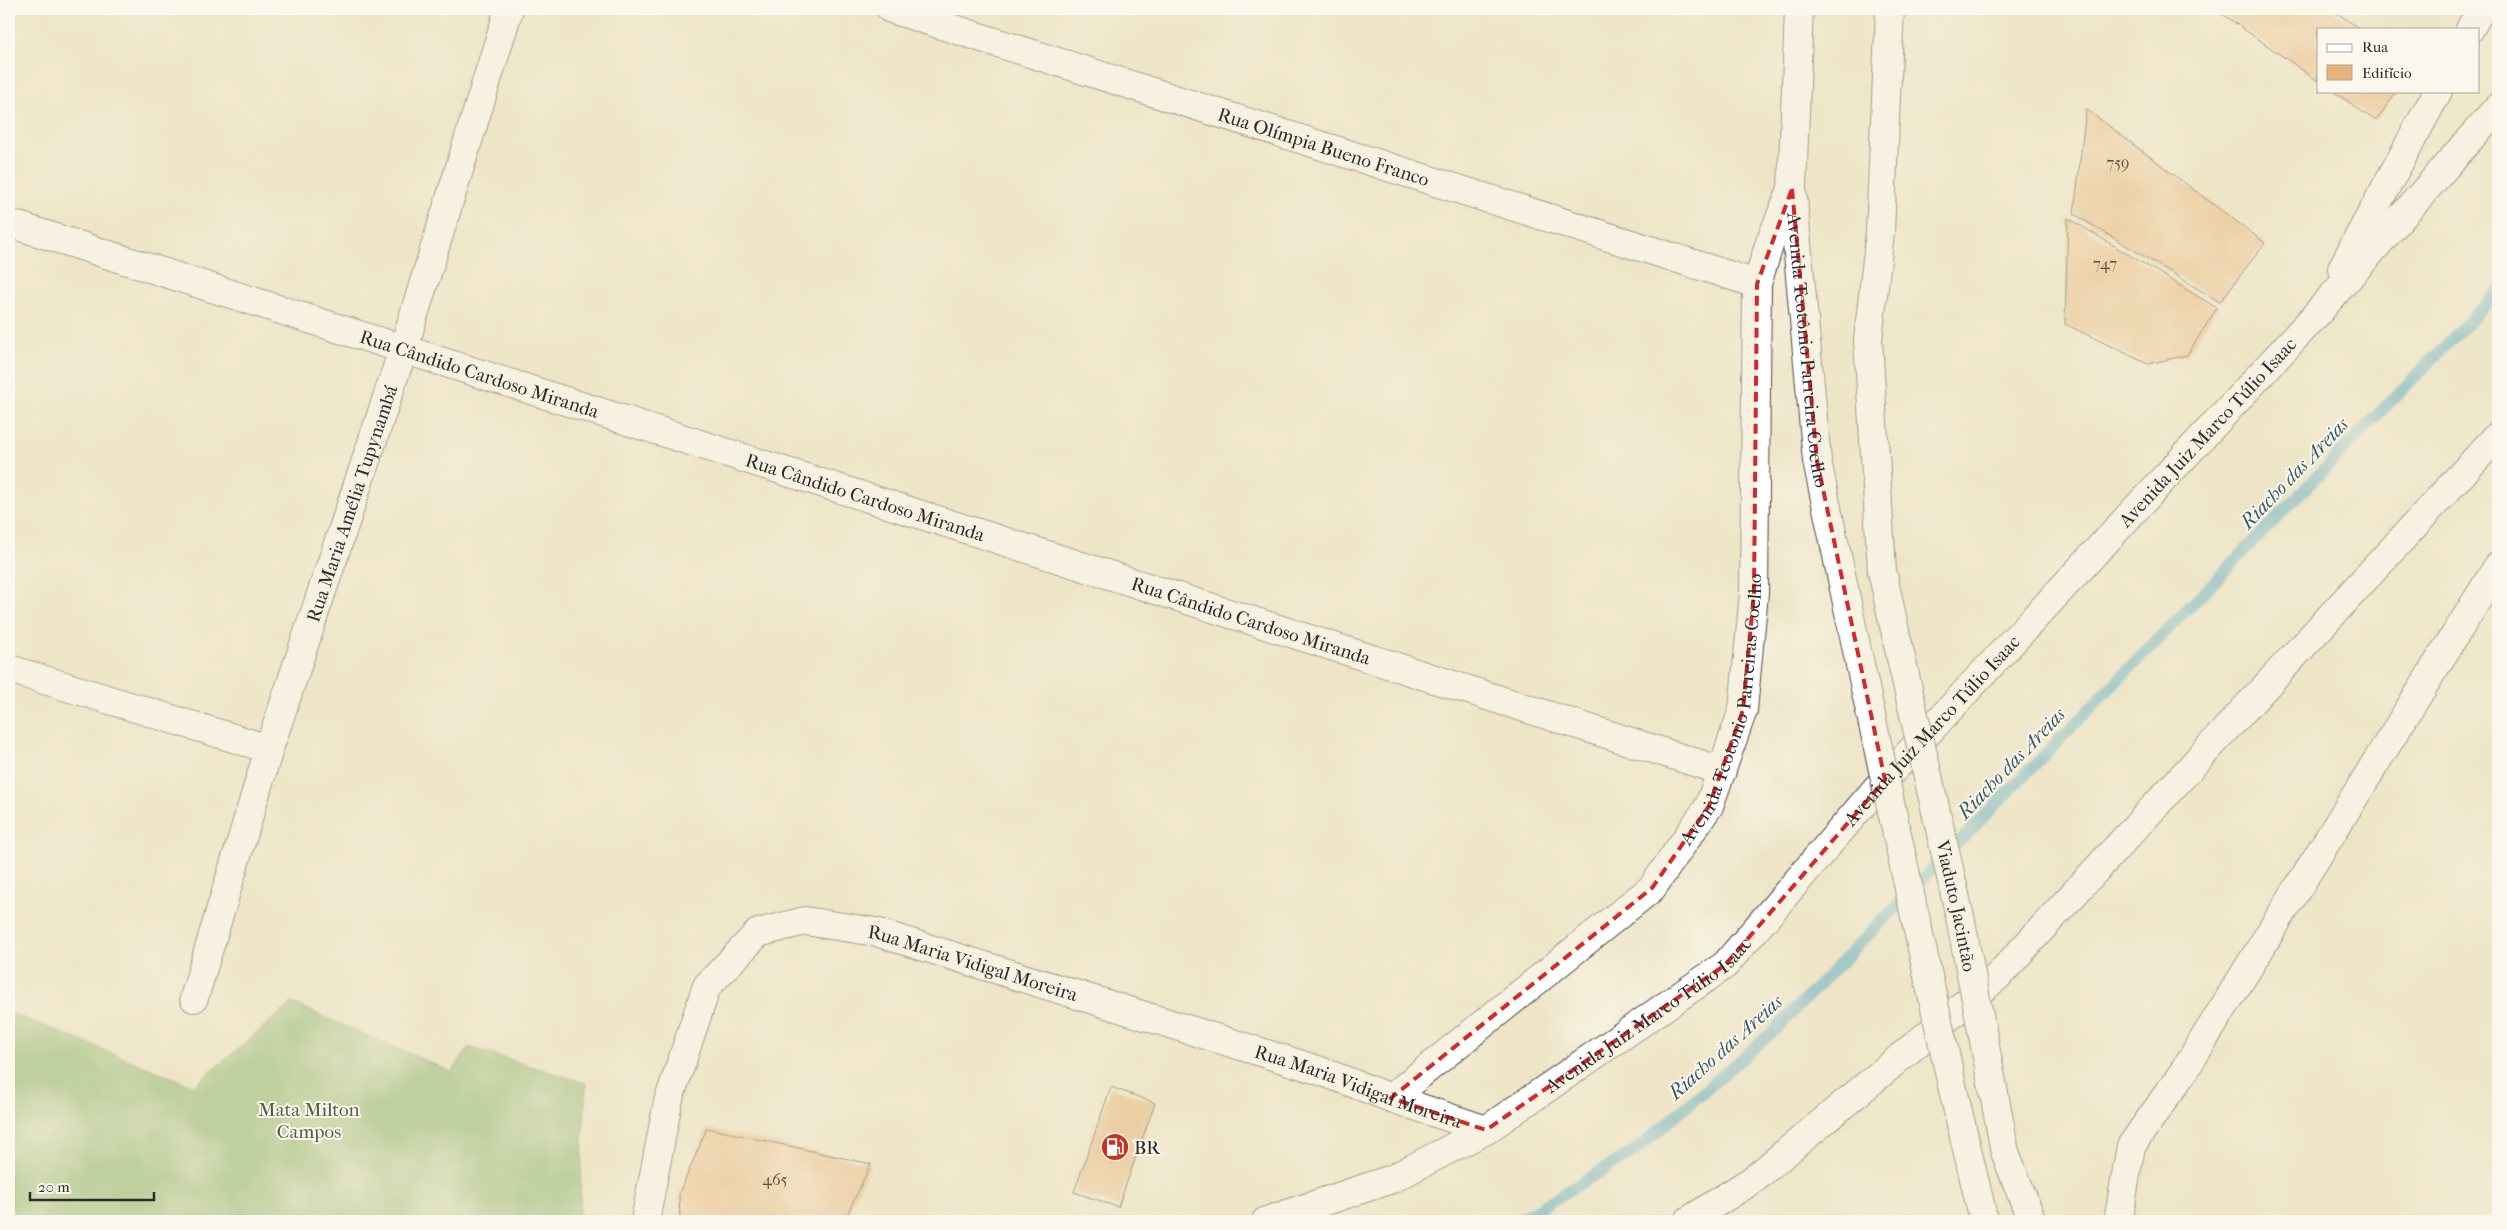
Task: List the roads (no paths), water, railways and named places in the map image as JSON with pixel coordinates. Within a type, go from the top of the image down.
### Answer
[{"type":"main road","name":"Rua Maria Amélia Tupynambá","points":[[194,998],[269,750],[403,350],[509,9]]},
{"type":"main road","name":"Rua Olímpia Bueno Franco","points":[[891,9],[1757,284]]},
{"type":"main road","name":"Avenida Teotônio Parreira Coelho","points":[[1799,9],[1792,189],[1817,461],[1953,1090],[1984,1221]]},
{"type":"main road","name":"Viaduto Jacintão","points":[[1890,9],[1880,232],[1868,340],[1882,571],[1960,917],[2005,1152],[2032,1221]]},
{"type":"main road","points":[[2471,28],[2481,9]]},
{"type":"main road","points":[[2314,317],[2405,155],[2437,92]]},
{"type":"main road","name":"Avenida Juiz Marco Túlio Isaac","points":[[1266,1221],[1392,1179],[1486,1130],[1725,965],[1882,782],[2314,317],[2498,107]]},
{"type":"main road","name":"Avenida Teotonio Parreiras Coelho","points":[[1391,1098],[1652,888],[1710,806],[1743,710],[1754,593],[1757,284],[1770,242],[1792,189]]},
{"type":"main road","name":"Rua Cândido Cardoso Miranda","points":[[9,223],[1722,772]]},
{"type":"main road","points":[[1688,1221],[1754,1179],[1998,976],[2498,435]]},
{"type":"main road","points":[[2118,1221],[2131,1146],[2184,1071],[2498,566]]},
{"type":"main road","points":[[9,669],[269,750]]},
{"type":"main road","name":"Rua Maria Vidigal Moreira","points":[[645,1221],[668,1102],[707,986],[758,933],[805,921],[876,932],[1318,1070],[1391,1098],[1486,1130]]},
{"type":"waterway","name":"Riacho das Areias","points":[[1518,1221],[1636,1150],[1776,1029],[2498,292]]},
{"type":"place","name":"BR","points":[[1115,1147]]},
{"type":"park label","name":"Mata Milton Campos","points":[[309,1120]]}]
